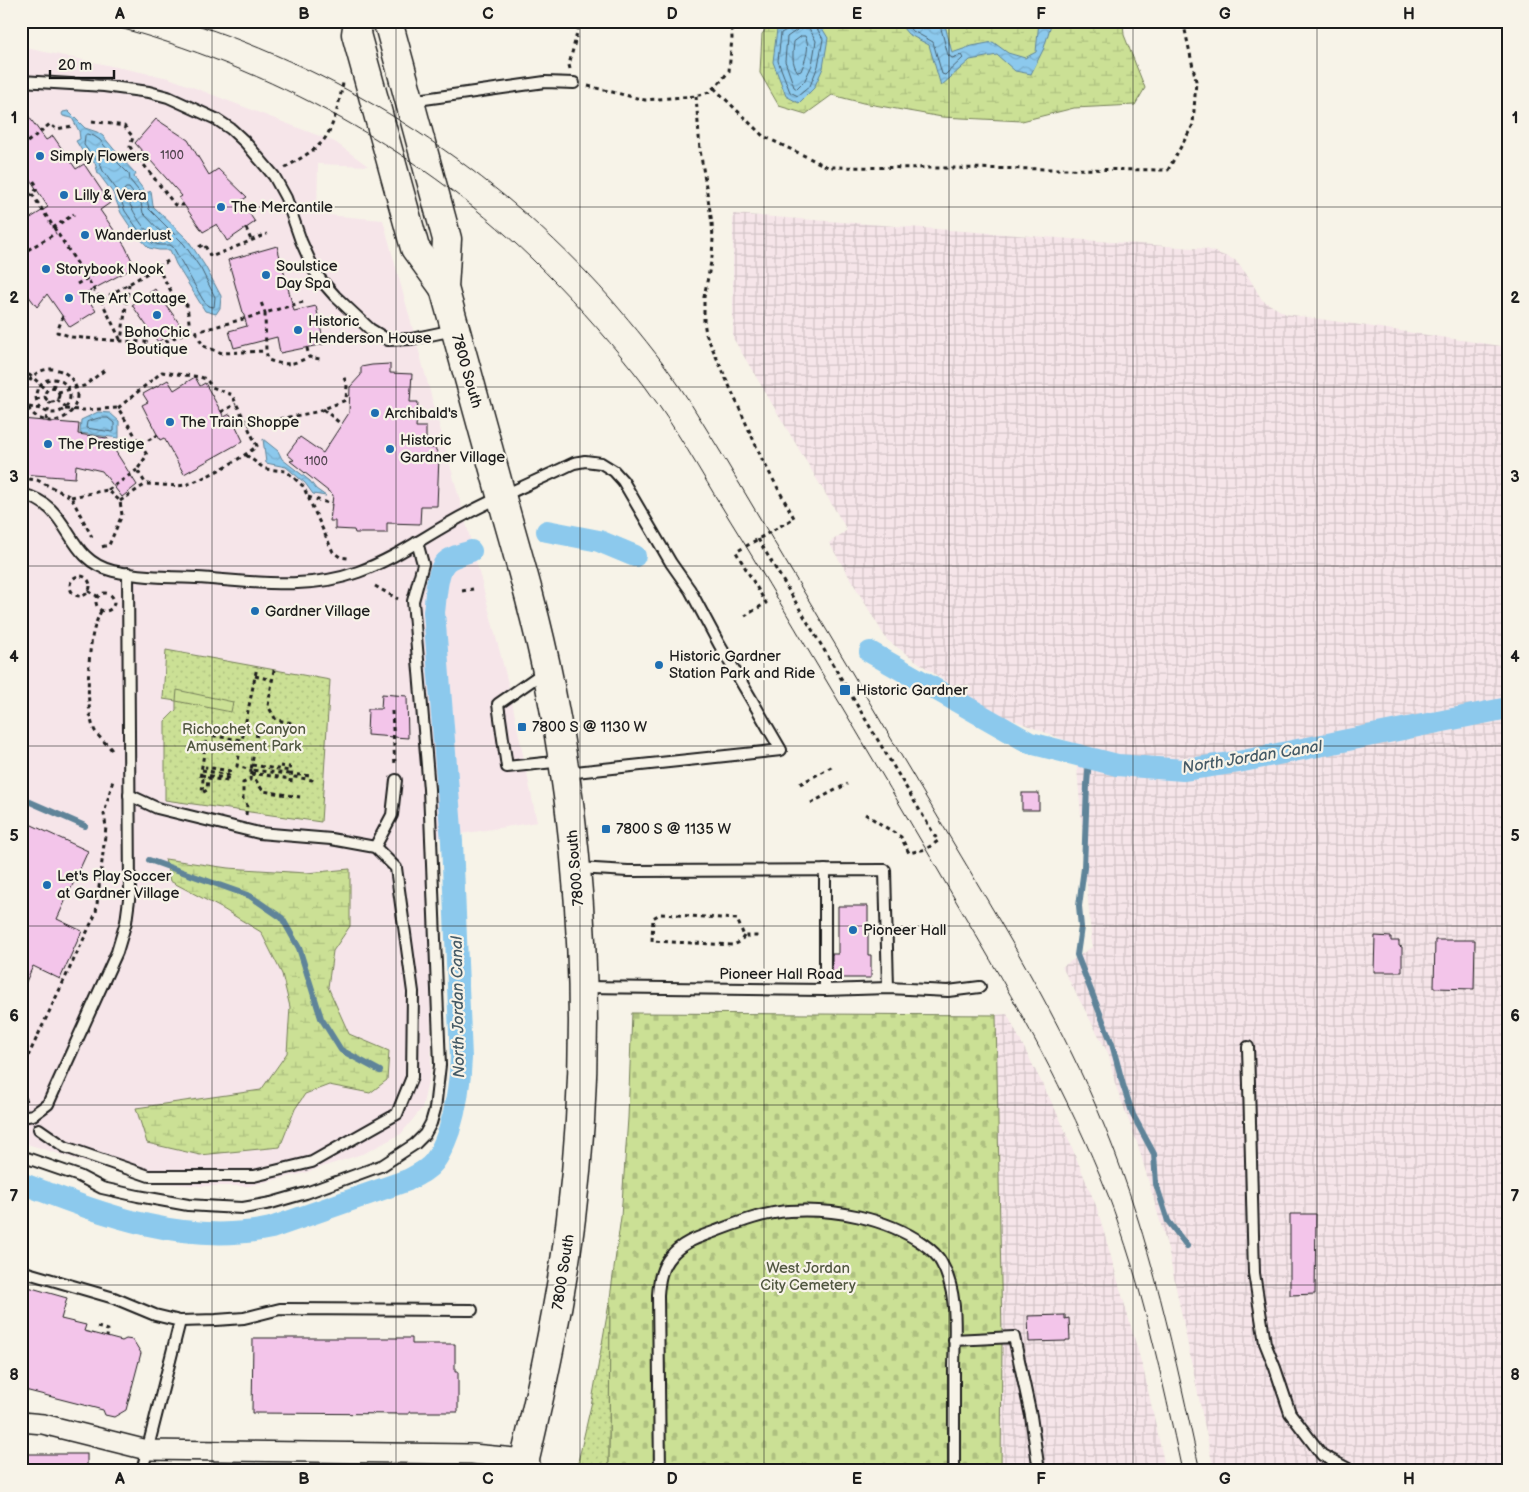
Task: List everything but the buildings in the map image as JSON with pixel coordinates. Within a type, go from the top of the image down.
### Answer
[{"type":"main road","name":"7800 South","points":[[358,21],[356,34],[415,248],[444,288]]},
{"type":"main road","name":"7800 South","points":[[386,21],[389,25],[447,239],[444,288],[540,636],[564,767],[576,868],[582,987],[580,1118],[571,1217],[554,1328],[545,1377],[522,1467]]},
{"type":"street","points":[[21,1422],[43,1424],[147,1450],[472,1454],[522,1467]]},
{"type":"lane","points":[[21,81],[120,88],[149,92],[168,97],[216,119],[231,129],[252,149],[274,176],[286,198],[301,241],[320,280],[370,329],[388,340],[411,339],[455,330]]},
{"type":"lane","points":[[410,101],[545,82],[574,83]]},
{"type":"lane","points":[[21,494],[36,498],[52,509],[82,554],[91,562],[114,571],[152,576],[284,583],[312,582],[358,572],[391,557],[469,512],[574,463],[593,461],[602,463],[614,471],[622,481],[690,590],[781,750],[564,767],[507,767],[498,704],[547,670]]},
{"type":"lane","points":[[21,1156],[79,1176],[102,1188],[188,1205],[243,1208],[271,1203],[306,1193],[384,1164],[415,1144],[424,1134],[435,1109],[440,1065],[429,789],[414,608],[414,596],[424,564],[417,542]]},
{"type":"lane","points":[[21,1117],[33,1114],[48,1104],[117,952],[123,936],[129,907],[128,573]]},
{"type":"lane","points":[[375,847],[392,815],[396,780]]},
{"type":"lane","points":[[39,1130],[65,1147],[149,1176],[254,1176],[312,1162],[397,1114],[412,1077],[413,992],[396,868],[375,847],[331,839],[244,830],[157,808],[129,795]]},
{"type":"lane","points":[[576,868],[628,871],[885,870],[888,988]]},
{"type":"lane","points":[[826,870],[826,990]]},
{"type":"lane","name":"Pioneer Hall Road","points":[[582,987],[826,990],[888,988],[948,991],[980,987]]},
{"type":"lane","points":[[1248,1047],[1254,1273],[1265,1343],[1290,1413],[1322,1455],[1352,1471]]},
{"type":"lane","points":[[660,1471],[658,1295],[659,1281],[669,1257],[686,1243],[698,1237],[748,1219],[788,1211],[804,1210],[865,1218],[886,1224],[917,1240],[940,1259],[947,1272],[954,1304],[954,1471]]},
{"type":"lane","points":[[21,1271],[114,1298],[155,1315],[180,1321],[244,1318],[280,1309],[472,1310]]},
{"type":"lane","points":[[142,1471],[180,1321]]},
{"type":"lane","points":[[954,1340],[1014,1337],[1031,1416],[1039,1471]]},
{"type":"path","points":[[580,21],[569,65],[574,83],[645,100],[696,96],[714,88],[729,70],[732,38],[731,21]]},
{"type":"path","points":[[714,88],[763,136],[828,167],[1168,170],[1193,124],[1196,81],[1183,21]]},
{"type":"path","points":[[274,176],[322,141],[330,128],[344,81]]},
{"type":"path","points":[[696,96],[700,150],[712,223],[712,257],[703,310],[706,334],[762,459],[794,518],[736,552],[766,604],[745,616]]},
{"type":"path","points":[[92,121],[124,126],[133,137],[130,147],[175,205],[184,205]]},
{"type":"path","points":[[21,147],[50,124],[56,129],[72,126]]},
{"type":"path","points":[[22,182],[28,179],[35,182],[36,189],[32,194]]},
{"type":"path","points":[[21,189],[25,194],[32,194]]},
{"type":"path","points":[[32,194],[56,234],[101,300],[121,341]]},
{"type":"path","points":[[53,228],[74,214]]},
{"type":"path","points":[[246,228],[252,240]]},
{"type":"path","points":[[21,254],[56,234]]},
{"type":"path","points":[[199,247],[204,244],[212,257],[267,234]]},
{"type":"path","points":[[101,300],[170,260]]},
{"type":"path","points":[[157,267],[177,301],[187,305],[190,330]]},
{"type":"path","points":[[77,284],[102,270]]},
{"type":"path","points":[[121,341],[129,284]]},
{"type":"path","points":[[261,302],[265,313],[268,360],[281,364],[295,364],[309,356],[320,360]]},
{"type":"path","points":[[63,316],[57,332],[72,337],[146,342],[151,346],[157,346],[190,330],[196,332],[303,302]]},
{"type":"path","points":[[196,332],[203,346],[222,353],[266,351]]},
{"type":"path","points":[[169,334],[173,338]]},
{"type":"path","points":[[307,348],[309,356]]},
{"type":"path","points":[[51,369],[60,371],[73,381],[77,398],[72,410],[64,418],[56,421],[46,421],[39,419],[32,413],[25,398],[29,381],[33,377],[51,369]]},
{"type":"path","points":[[58,392],[84,386],[106,369]]},
{"type":"path","points":[[21,371],[32,375],[47,390]]},
{"type":"path","points":[[57,400],[65,408],[72,410],[118,408],[162,372],[200,377],[206,379],[212,387],[232,394],[258,446],[246,455],[184,485],[146,484],[120,501]]},
{"type":"path","points":[[246,425],[316,412],[346,400],[347,385],[344,375]]},
{"type":"path","points":[[21,406],[54,413],[65,408],[70,400],[69,389],[61,380],[50,378],[40,385],[37,390],[36,399],[43,410]]},
{"type":"path","points":[[53,388],[56,378]]},
{"type":"path","points":[[47,390],[53,388]]},
{"type":"path","points":[[53,388],[58,392],[57,400]]},
{"type":"path","points":[[46,421],[50,402],[46,397],[47,390]]},
{"type":"path","points":[[36,399],[46,397]]},
{"type":"path","points":[[50,402],[57,400]]},
{"type":"path","points":[[221,412],[236,404]]},
{"type":"path","points":[[108,490],[120,501],[122,516],[109,545],[101,547],[96,544],[71,497],[108,490],[137,470],[147,455],[118,408]]},
{"type":"path","points":[[322,409],[341,424]]},
{"type":"path","points":[[133,442],[140,443],[158,435]]},
{"type":"path","points":[[246,455],[265,469],[286,471],[303,486],[333,552],[340,557],[352,558]]},
{"type":"path","points":[[137,470],[146,484]]},
{"type":"path","points":[[308,496],[332,504]]},
{"type":"path","points":[[758,539],[938,841],[926,848],[909,853],[901,837],[865,814]]},
{"type":"path","points":[[79,576],[85,578],[89,583],[88,591],[82,595],[76,595],[71,590],[71,581],[79,576]]},
{"type":"path","points":[[375,586],[414,608]]},
{"type":"path","points":[[462,591],[473,589]]},
{"type":"path","points":[[88,591],[97,596]]},
{"type":"path","points":[[100,593],[107,593],[114,599],[112,608],[106,612],[100,611],[95,604],[97,596],[100,593]]},
{"type":"path","points":[[100,611],[94,630],[88,684],[90,716],[94,730],[111,749],[112,756]]},
{"type":"path","points":[[251,769],[313,776],[312,780],[295,777],[294,781],[285,780],[285,778],[237,766],[257,667]]},
{"type":"path","points":[[274,670],[268,706],[276,720],[294,723]]},
{"type":"path","points":[[255,676],[272,680]]},
{"type":"path","points":[[392,710],[396,780]]},
{"type":"path","points":[[244,830],[246,805],[243,799],[243,783],[250,780],[257,733]]},
{"type":"path","points":[[201,775],[229,778],[228,781],[208,778],[207,790],[202,793],[203,779],[200,778],[207,735],[242,740]]},
{"type":"path","points":[[800,784],[835,764]]},
{"type":"path","points":[[280,766],[290,767],[289,772]]},
{"type":"path","points":[[202,770],[229,775],[231,771],[206,767]]},
{"type":"path","points":[[251,769],[263,791],[300,797]]},
{"type":"path","points":[[21,1071],[72,957],[96,912],[106,827],[104,814],[114,775]]},
{"type":"path","points":[[811,802],[847,784]]},
{"type":"path","points":[[660,914],[737,919],[744,936],[740,942],[733,945],[652,941],[653,918],[660,914]]},
{"type":"path","points":[[744,936],[760,936]]},
{"type":"path","points":[[21,1091],[27,1101]]},
{"type":"path","points":[[97,1328],[108,1330],[107,1337]]},
{"type":"shaded area","name":"Gardner Village","points":[[21,47],[169,78],[335,142],[368,166],[318,164],[317,214],[383,220],[509,687],[537,822],[430,839],[431,1069],[422,1108],[401,1134],[365,1153],[301,1174],[248,1186],[204,1186],[149,1182],[21,1142]]},
{"type":"shaded area","points":[[733,214],[1207,249],[1235,260],[1248,276],[1262,300],[1286,314],[1508,347],[1508,1471],[1214,1471],[1168,1249],[1138,1145],[1115,1084],[1109,1055],[1062,967],[1092,947],[1075,744],[1000,715],[943,680],[887,640],[829,543],[847,530],[733,338]]},
{"type":"shaded area","points":[[1007,1014],[1061,1121],[1097,1208],[1144,1372],[1166,1471],[1001,1471],[1002,1336],[996,1015]]},
{"type":"green space","points":[[777,21],[1123,21],[1124,35],[1145,88],[1135,105],[1074,108],[1022,121],[942,117],[863,103],[832,95],[806,114],[779,106],[760,73],[762,34],[769,25]]},
{"type":"green space","name":"Richochet Canyon Amusement Park","points":[[166,650],[330,680],[321,822],[165,800],[165,721],[176,710],[176,701],[163,699]]},
{"type":"green space","points":[[177,690],[233,702],[231,712],[176,701]]},
{"type":"green space","points":[[165,859],[228,868],[306,873],[350,869],[350,926],[333,951],[328,987],[349,1034],[389,1051],[387,1080],[370,1093],[329,1085],[305,1094],[295,1109],[280,1147],[200,1155],[147,1143],[136,1108],[261,1090],[287,1053],[290,1007],[282,974],[261,932],[170,881]]},
{"type":"green space","name":"West Jordan City Cemetery","points":[[632,1013],[996,1015],[1002,1336],[1001,1471],[609,1471],[610,1298],[621,1217],[628,1118]]},
{"type":"green space","points":[[610,1298],[609,1471],[576,1471],[592,1401]]},
{"type":"water","points":[[796,21],[819,23],[828,38],[823,68],[814,88],[799,103],[786,96],[773,62],[777,29]]},
{"type":"water","points":[[897,21],[944,21],[952,53],[972,46],[993,42],[1008,53],[1025,58],[1036,52],[1039,21],[1052,21],[1044,48],[1031,74],[1015,71],[997,55],[970,60],[941,86],[929,45],[908,34]]},
{"type":"water","points":[[68,111],[85,128],[103,136],[136,174],[134,177],[146,193],[151,191],[153,206],[188,240],[221,296],[220,308],[216,314],[205,311],[176,264],[170,250],[149,248],[133,231],[121,213],[113,193],[98,173],[95,163],[86,157],[76,141],[80,139],[79,131],[72,118],[62,114]]},
{"type":"water","points":[[98,412],[110,413],[119,421],[119,438],[80,433],[81,420]]},
{"type":"water","points":[[263,439],[278,451],[282,459],[326,496],[313,494],[305,483],[286,467],[266,463]]},
{"type":"waterway","name":"North Jordan Canal","points":[[547,531],[599,541],[635,556]]},
{"type":"waterway","name":"North Jordan Canal","points":[[21,1183],[81,1205],[143,1224],[175,1230],[239,1233],[271,1228],[408,1180],[425,1170],[436,1159],[446,1139],[454,1112],[459,1086],[461,1058],[452,842],[434,612],[438,578],[443,566],[451,558],[471,551]]},
{"type":"waterway","name":"North Jordan Canal","points":[[870,652],[1030,743],[1117,765],[1183,770],[1238,762],[1508,708]]},
{"type":"waterway","points":[[1089,758],[1084,868],[1079,906],[1081,927],[1077,955],[1112,1044],[1133,1115],[1154,1154],[1156,1184],[1168,1221],[1187,1246]]},
{"type":"waterway","points":[[21,798],[85,826]]},
{"type":"waterway","points":[[149,860],[250,896],[282,918],[299,948],[321,1018],[341,1050],[380,1071]]},
{"type":"tram line","points":[[93,21],[213,58],[271,83],[383,143],[436,179],[486,217],[532,259],[559,286],[622,357],[645,387],[687,450],[873,759],[1001,978],[1058,1084],[1108,1195],[1131,1263],[1159,1366],[1182,1471]]},
{"type":"tram line","points":[[185,21],[245,42],[304,68],[361,98],[416,131],[469,168],[519,208],[566,252],[610,298],[672,375],[720,451],[984,895],[1050,1010],[1089,1089],[1122,1172],[1149,1256],[1200,1471]]},
{"type":"place","name":"Simply Flowers","points":[[40,156]]},
{"type":"place","name":"Lilly & Vera","points":[[64,195]]},
{"type":"place","name":"The Mercantile","points":[[221,207]]},
{"type":"place","name":"Wanderlust","points":[[85,235]]},
{"type":"place","name":"Storybook Nook","points":[[46,269]]},
{"type":"place","name":"Soulstice Day Spa","points":[[266,275]]},
{"type":"place","name":"The Art Cottage","points":[[69,298]]},
{"type":"place","name":"BohoChic Boutique","points":[[157,315]]},
{"type":"place","name":"Historic Henderson House","points":[[298,330]]},
{"type":"place","name":"Archibald's","points":[[375,413]]},
{"type":"place","name":"The Train Shoppe","points":[[170,422]]},
{"type":"place","name":"The Prestige","points":[[48,444]]},
{"type":"place","name":"Historic Gardner Village","points":[[390,449]]},
{"type":"place","name":"Gardner Village","points":[[255,611]]},
{"type":"place","name":"Historic Gardner Station Park and Ride","points":[[659,665]]},
{"type":"place","name":"Historic Gardner","points":[[845,690]]},
{"type":"place","name":"7800 S @ 1130 W","points":[[522,727]]},
{"type":"place","name":"7800 S @ 1135 W","points":[[606,829]]},
{"type":"place","name":"Let's Play Soccer at Gardner Village","points":[[47,885]]},
{"type":"place","name":"Pioneer Hall","points":[[853,930]]}]
